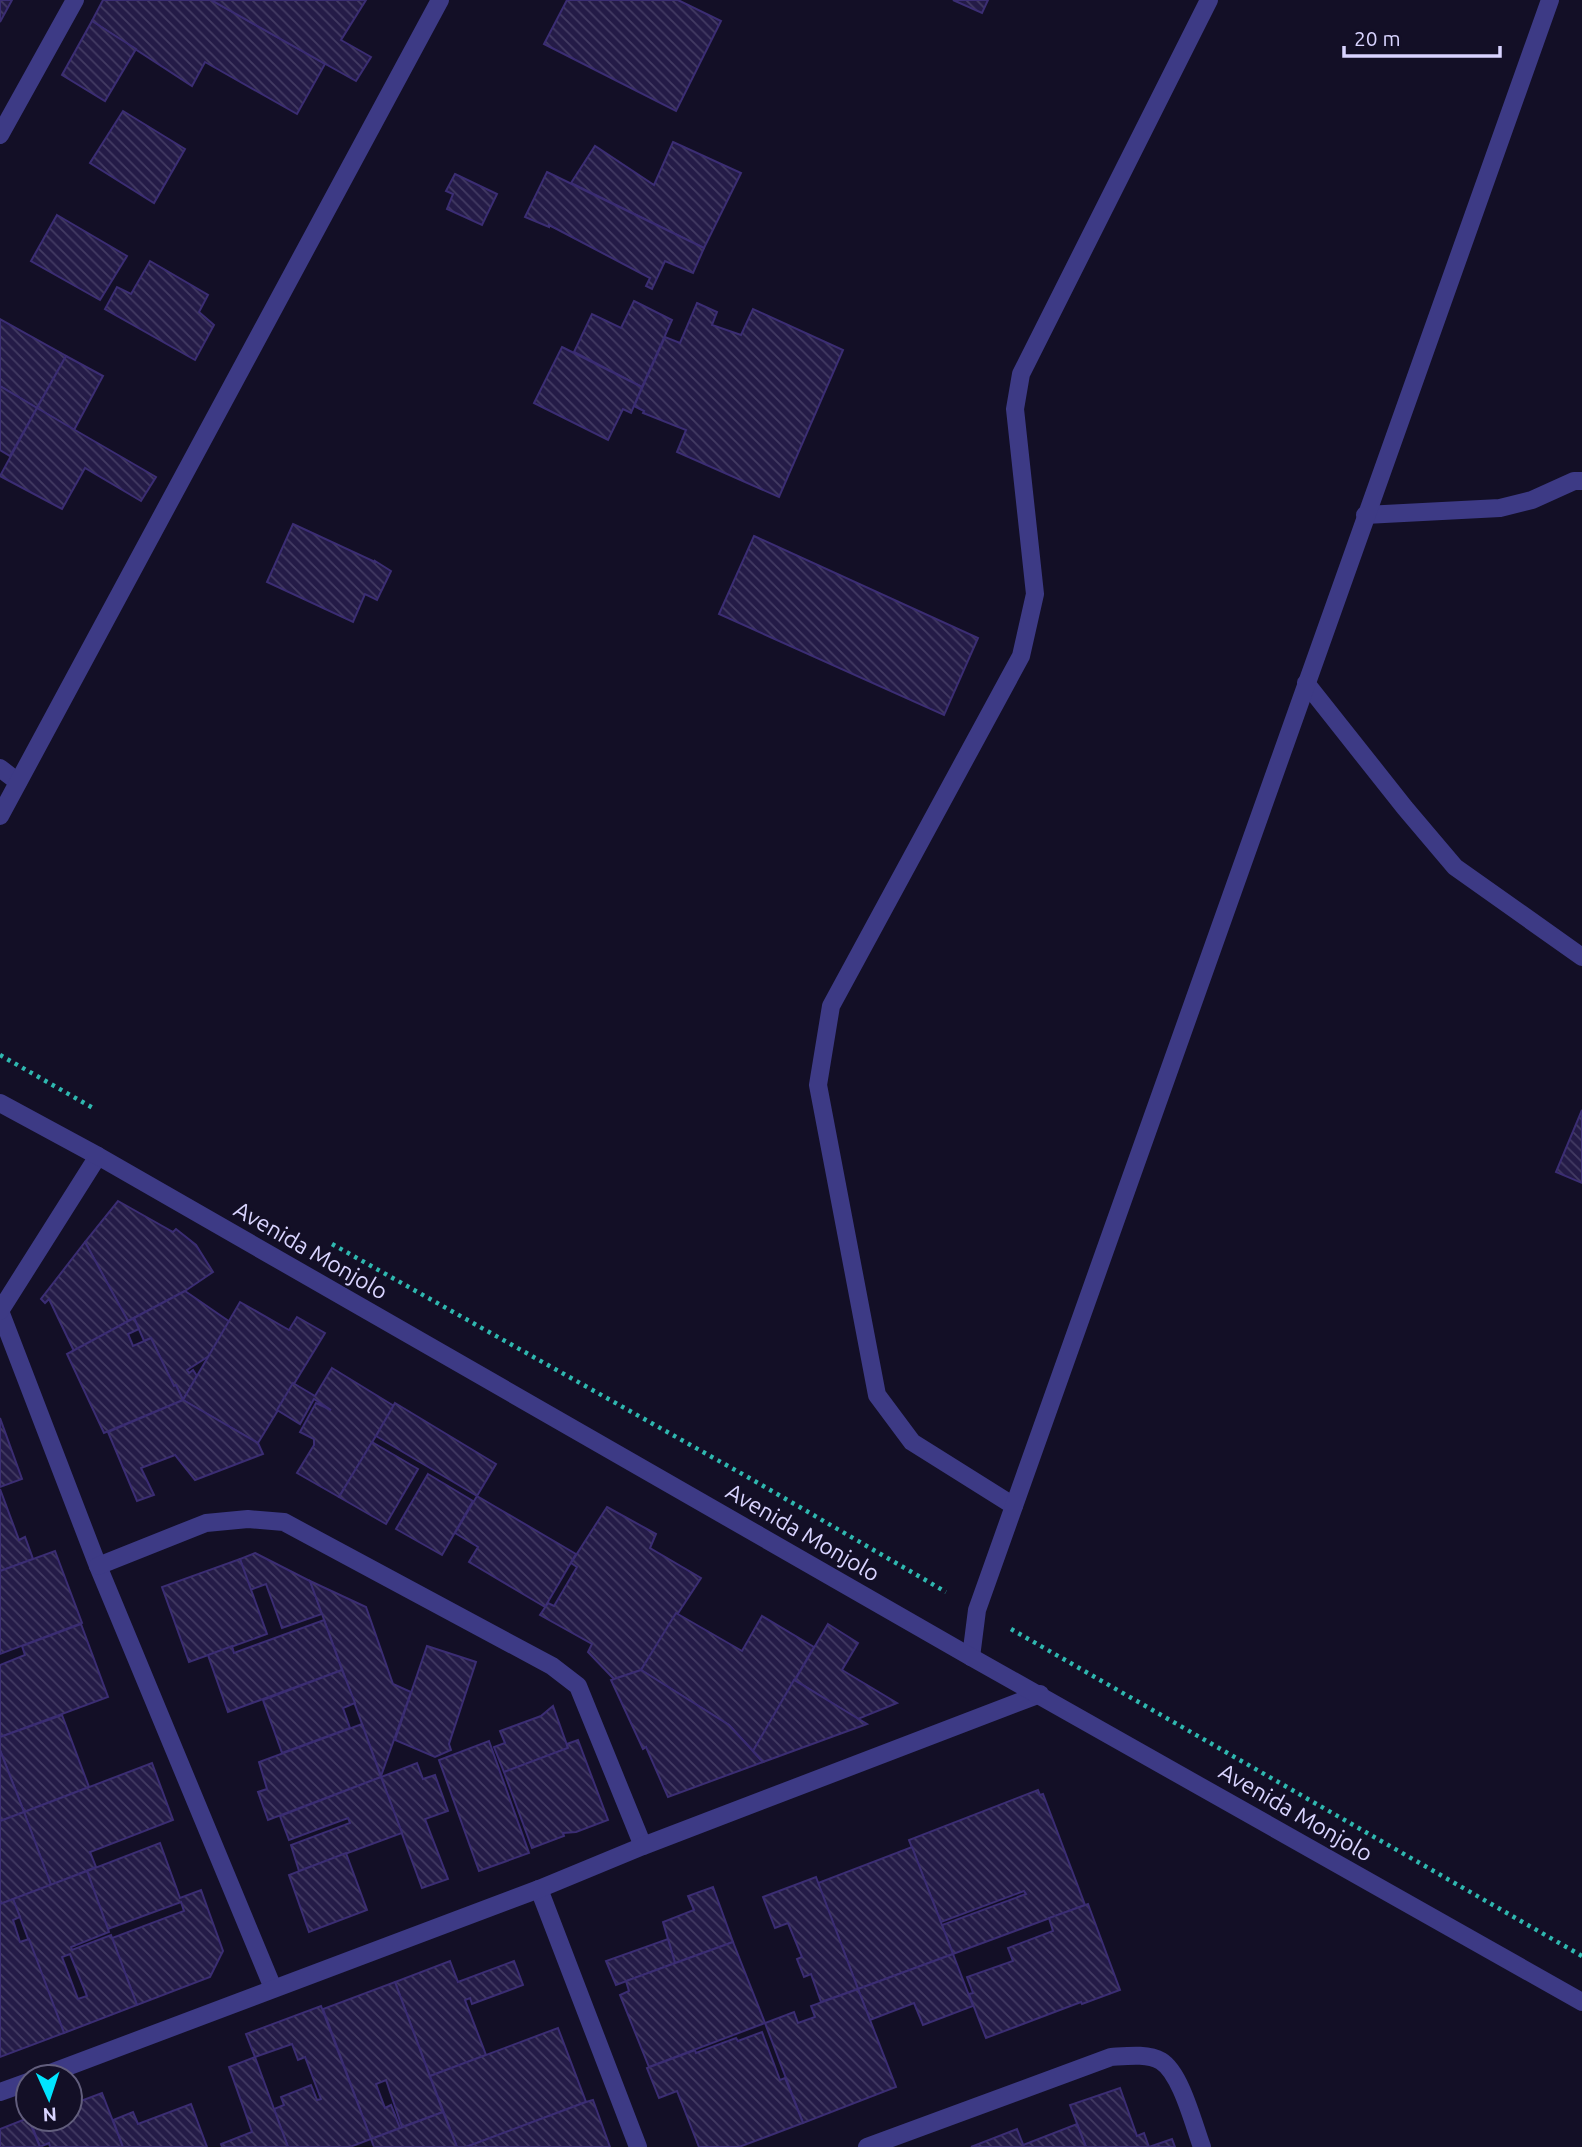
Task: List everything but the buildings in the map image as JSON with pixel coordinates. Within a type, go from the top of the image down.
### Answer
[{"type":"street","points":[[0,135],[75,0]]},
{"type":"street","points":[[0,816],[440,0]]},
{"type":"street","points":[[1014,1506],[912,1442],[877,1395],[818,1085],[831,1006],[1021,656],[1035,594],[1015,409],[1021,374],[1209,0]]},
{"type":"street","points":[[971,1657],[976,1609],[1550,0]]},
{"type":"street","points":[[1365,515],[1500,508],[1532,500],[1574,481],[1582,481]]},
{"type":"street","points":[[1306,683],[1455,867],[1582,957]]},
{"type":"street","points":[[0,768],[18,782]]},
{"type":"street","name":"Avenida Monjolo","points":[[0,1103],[98,1156],[971,1657],[1582,2002]]},
{"type":"street","points":[[98,1156],[0,1311],[98,1566],[273,1988]]},
{"type":"street","points":[[98,1566],[206,1523],[248,1519],[284,1522],[552,1666],[578,1686],[643,1846]]},
{"type":"street","points":[[77,2063],[539,1889],[643,1846],[1040,1694]]},
{"type":"street","points":[[539,1889],[638,2147]]},
{"type":"street","points":[[867,2147],[1111,2057],[1128,2055],[1162,2061],[1175,2076],[1202,2147]]},
{"type":"path","points":[[0,1055],[94,1109]]},
{"type":"path","points":[[331,1244],[753,1480],[1582,1956]]}]
